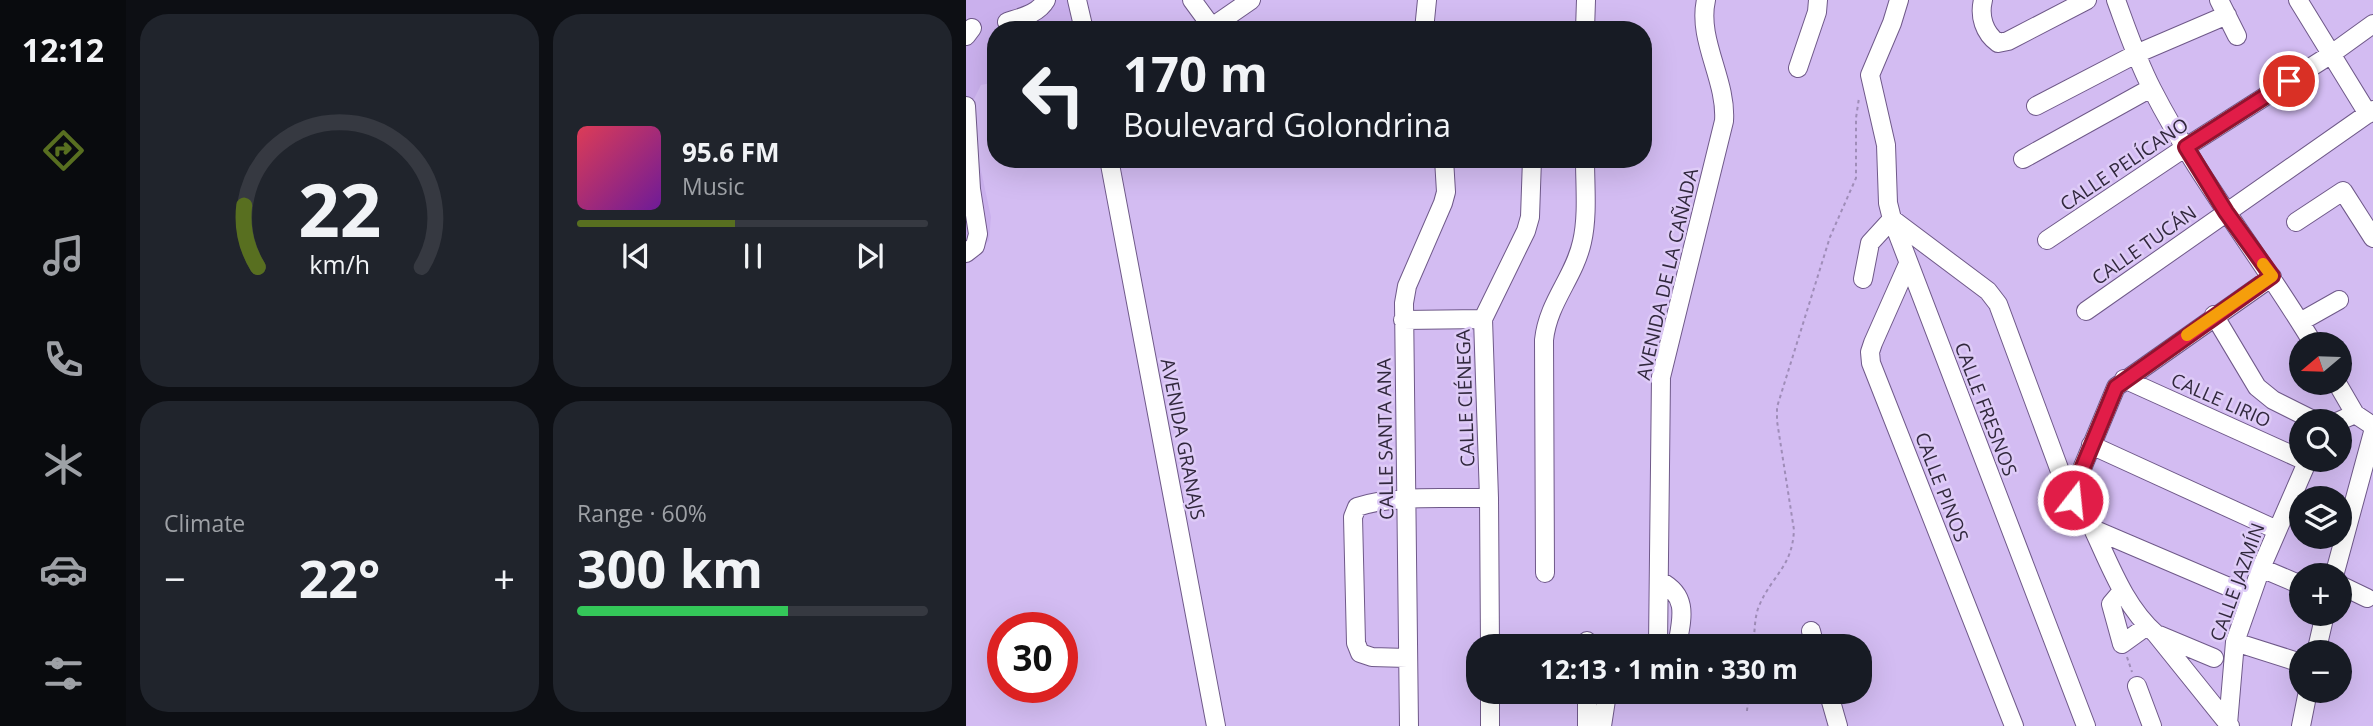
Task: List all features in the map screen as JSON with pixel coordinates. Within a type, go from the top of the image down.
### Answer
[{"type":"street","points":[[1010,21],[1042,8],[1047,0]]},
{"type":"street","points":[[1036,21],[1047,11],[1047,0]]},
{"type":"street","points":[[1077,0],[1082,21]]},
{"type":"street","points":[[1192,0],[1208,21]]},
{"type":"street","points":[[1222,21],[1251,0]]},
{"type":"street","points":[[1425,21],[1427,0]]},
{"type":"street","points":[[1586,0],[1586,21]]},
{"type":"street","name":"AVENIDA DE LA CAÑADA","points":[[1658,634],[1661,377],[1724,121],[1723,93],[1705,25],[1706,0]]},
{"type":"street","points":[[1798,68],[1818,0]]},
{"type":"street","points":[[1870,75],[1899,0]]},
{"type":"street","points":[[1983,0],[1980,9],[1985,28],[1990,37],[1998,43],[2008,41],[2087,0]]},
{"type":"street","points":[[2116,0],[2151,88],[2226,212],[2272,276],[2306,332]]},
{"type":"street","points":[[2298,0],[2330,55],[2370,112]]},
{"type":"street","points":[[2036,106],[2223,7],[2237,36]]},
{"type":"street","name":"CALLE PELÍCANO","points":[[2047,240],[2373,24]]},
{"type":"street","name":"CALLE FRESNOS","points":[[1870,75],[1886,145],[1888,203],[1892,219],[2086,726]]},
{"type":"street","points":[[2023,159],[2151,88]]},
{"type":"street","points":[[966,106],[971,188],[978,234],[975,246],[966,253]]},
{"type":"street","name":"CALLE TUCÁN","points":[[2086,311],[2370,112]]},
{"type":"street","name":"AVENIDA GRANAJS","points":[[1111,168],[1216,726]]},
{"type":"street","name":"CALLE SANTA ANA","points":[[1409,726],[1404,320],[1407,286],[1446,192],[1445,168]]},
{"type":"street","name":"CALLE CIÉNEGA","points":[[1490,634],[1483,320],[1526,230],[1530,217],[1532,168]]},
{"type":"street","points":[[1545,573],[1544,340],[1552,305],[1582,243],[1585,225],[1585,168]]},
{"type":"street","points":[[2296,222],[2343,191],[2373,238]]},
{"type":"street","points":[[1863,279],[1870,243],[1892,219],[1987,291],[1998,304],[2076,510],[2093,529],[2122,591],[2229,725]]},
{"type":"street","name":"CALLE PINOS","points":[[1908,264],[1870,352],[1871,363],[2014,726]]},
{"type":"street","points":[[2073,500],[2073,491],[2111,396],[2124,379],[2272,276]]},
{"type":"street","points":[[2300,322],[2339,300]]},
{"type":"street","points":[[2214,315],[2257,387],[2273,400],[2291,409]]},
{"type":"street","points":[[1404,320],[1483,320]]},
{"type":"street","name":"CALLE LIRIO","points":[[2124,379],[2289,453]]},
{"type":"street","points":[[2345,396],[2356,414],[2373,426]]},
{"type":"street","points":[[2352,416],[2356,414]]},
{"type":"street","points":[[2338,563],[2371,453],[2373,432]]},
{"type":"street","points":[[2091,445],[2277,530]]},
{"type":"street","name":"CALLE JAZMÍN","points":[[2229,725],[2235,642],[2250,596],[2300,472]]},
{"type":"street","points":[[1407,658],[1372,657],[1360,653],[1356,643],[1353,517],[1357,508],[1408,500],[1489,498]]},
{"type":"street","points":[[2093,529],[2250,596]]},
{"type":"street","points":[[2261,568],[2289,580]]},
{"type":"street","points":[[1660,580],[1678,594],[1682,616],[1679,634]]},
{"type":"street","points":[[2122,591],[2111,604],[2122,644],[2152,630],[2214,658]]},
{"type":"street","points":[[2352,591],[2367,598]]},
{"type":"street","points":[[2235,642],[2289,659]]},
{"type":"street","points":[[2137,686],[2152,726]]},
{"type":"street","points":[[2301,726],[2306,703]]},
{"type":"street","points":[[1490,704],[1490,726]]},
{"type":"street","points":[[1587,704],[1587,726]]},
{"type":"street","points":[[1602,726],[1605,704]]},
{"type":"street","points":[[1832,704],[1838,726]]},
{"type":"path","points":[[1755,634],[1759,606],[1788,561],[1793,546],[1794,530],[1777,407],[1830,237],[1856,178],[1857,102],[1870,75]]},
{"type":"path","points":[[2122,644],[2137,686]]},
{"type":"path","points":[[1746,712],[1747,704]]},
{"type":"shaded area","points":[[966,0],[1078,0],[1081,15],[1078,21],[987,21],[987,84],[981,85],[974,99],[973,116],[977,152],[991,217],[989,240],[976,257],[966,264]]},
{"type":"slow traffic","points":[[2187,335],[2272,276],[2263,264]]},
{"type":"route","points":[[2073,500],[2073,491],[2116,387],[2272,276],[2226,212],[2186,147],[2289,81]]}]
